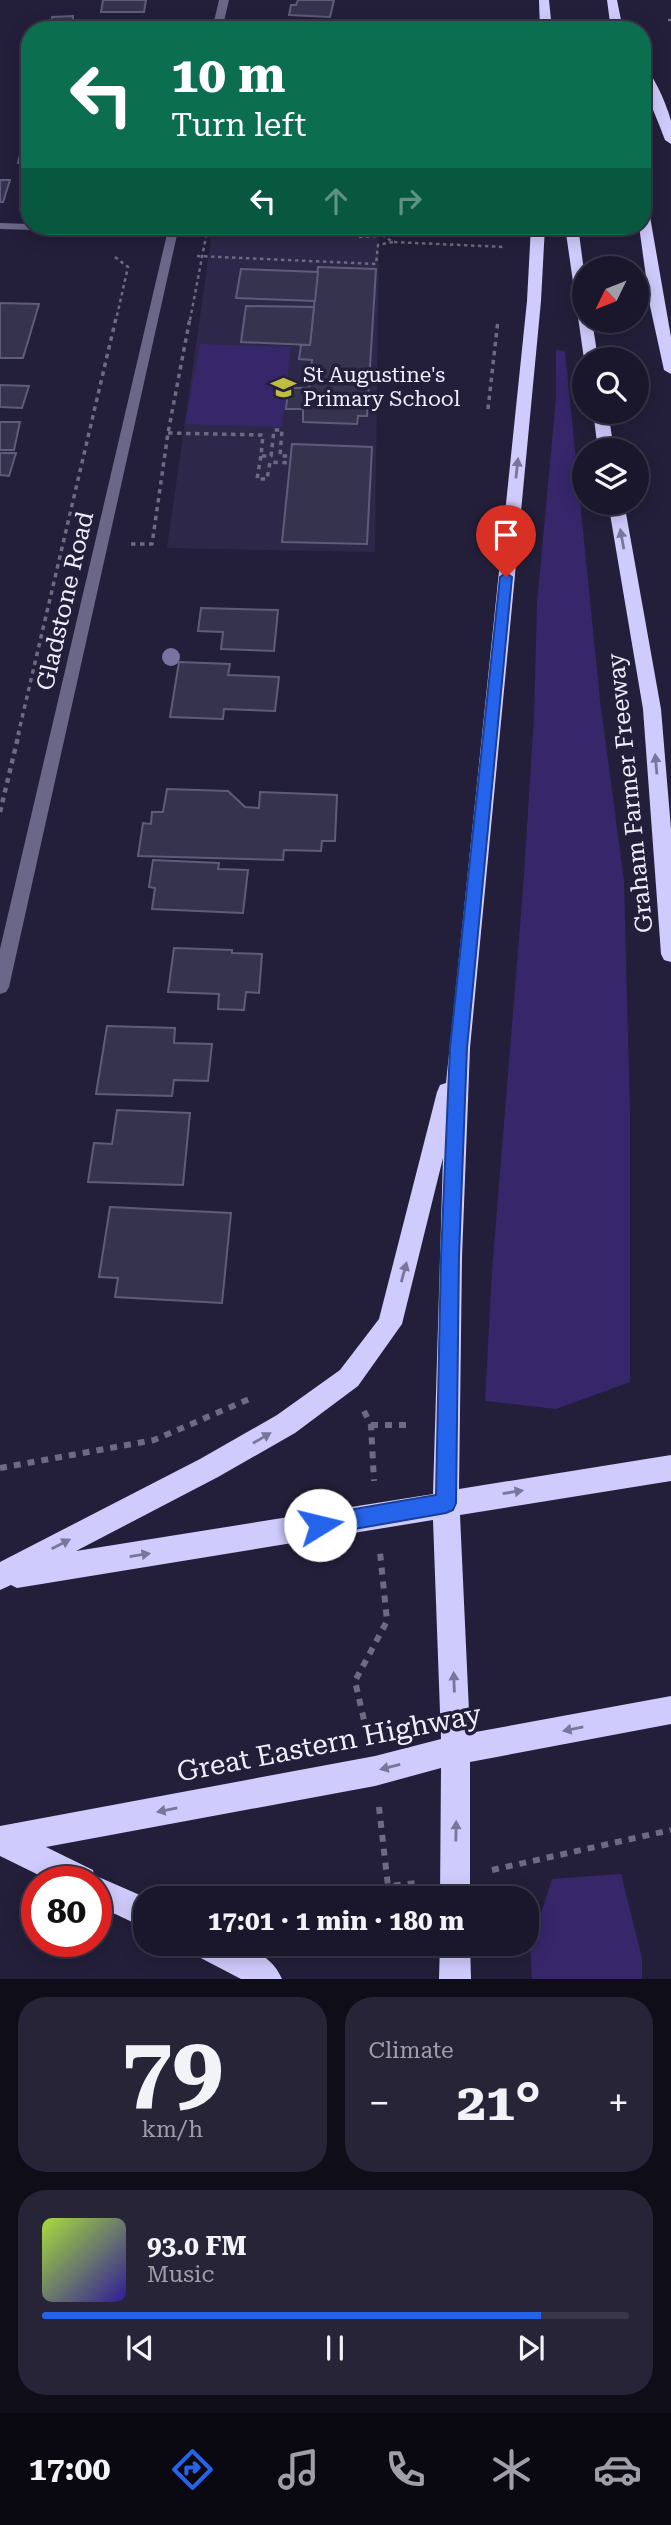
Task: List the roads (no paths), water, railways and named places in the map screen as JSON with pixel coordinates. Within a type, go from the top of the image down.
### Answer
[{"type":"highway","points":[[544,0],[546,21]]},
{"type":"highway","points":[[651,87],[671,140]]},
{"type":"highway","points":[[455,1886],[456,1751],[446,1503],[450,1256],[459,1048],[534,301],[538,235]]},
{"type":"highway","points":[[572,235],[589,347]]},
{"type":"highway","points":[[646,235],[657,306],[671,370]]},
{"type":"highway","name":"Graham Farmer Freeway","points":[[618,515],[652,709],[671,954]]},
{"type":"highway","points":[[0,1576],[209,1468],[286,1424],[349,1378],[390,1324],[459,1048]]},
{"type":"highway","points":[[0,1576],[671,1468]]},
{"type":"highway","name":"Great Eastern Highway","points":[[1,1841],[375,1771],[456,1751],[671,1710]]},
{"type":"highway","points":[[1,1841],[52,1866]]},
{"type":"highway","points":[[112,1897],[133,1907]]},
{"type":"highway","points":[[229,1956],[261,1973],[266,1979]]},
{"type":"highway","points":[[455,1956],[455,1979]]},
{"type":"street","points":[[219,21],[224,0]]},
{"type":"street","points":[[0,226],[21,226]]},
{"type":"street","name":"Gladstone Road","points":[[0,987],[172,235]]},
{"type":"place","name":"St Augustine's Primary School","points":[[283,387]]}]
